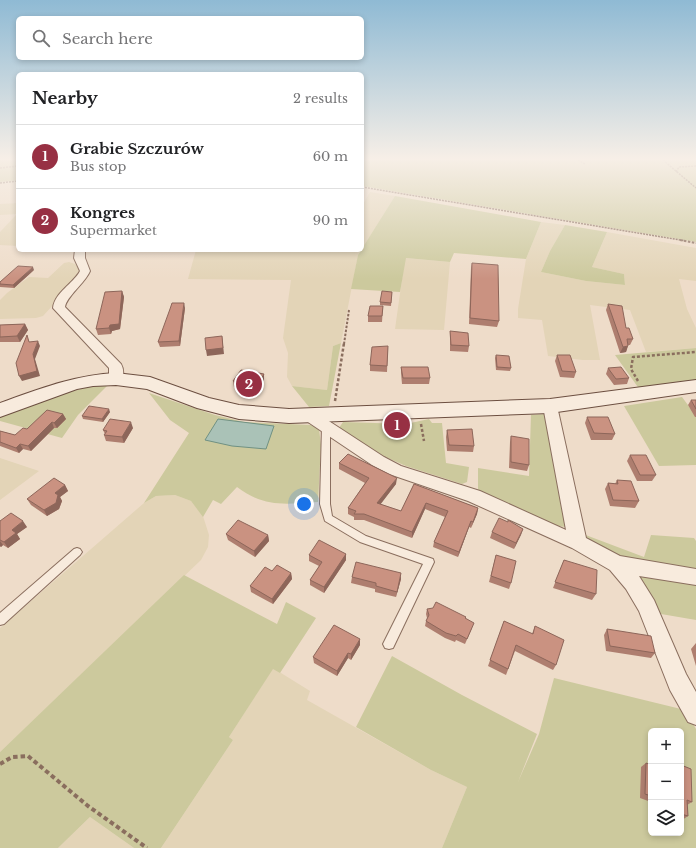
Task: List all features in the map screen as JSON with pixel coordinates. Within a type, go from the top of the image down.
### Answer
[{"type":"street","points":[[79,252],[78,255],[86,271],[79,282],[61,299],[58,304],[59,308],[116,367],[116,378]]},
{"type":"street","points":[[0,410],[73,384],[116,378],[150,383],[204,403],[239,412],[323,419],[550,406],[696,386]]},
{"type":"street","points":[[550,406],[578,544]]},
{"type":"street","points":[[323,419],[378,461],[395,470],[474,496],[578,544],[617,564],[696,577]]},
{"type":"street","points":[[617,564],[633,583],[646,606],[678,682],[696,714]]},
{"type":"lane","points":[[323,419],[325,504],[328,518],[363,539],[429,562],[388,644]]},
{"type":"lane","points":[[0,620],[77,552]]},
{"type":"path","points":[[437,200],[696,243]]},
{"type":"path","points":[[323,419],[349,310]]},
{"type":"path","points":[[646,394],[631,369],[633,357],[696,352]]},
{"type":"path","points":[[420,419],[424,441]]},
{"type":"path","points":[[0,764],[12,757],[28,756],[88,806],[147,848]]},
{"type":"shaded area","points":[[366,200],[393,200],[364,246],[364,202]]},
{"type":"shaded area","points":[[393,200],[415,200],[541,222],[526,259],[454,253],[450,262],[406,258],[400,292],[351,289],[358,255],[360,252],[364,252],[364,245]]},
{"type":"shaded area","points":[[443,200],[696,200],[696,242]]},
{"type":"shaded area","points":[[16,203],[16,214],[0,215],[0,204]]},
{"type":"shaded area","points":[[16,215],[16,246],[0,245],[0,232]]},
{"type":"shaded area","points":[[541,222],[565,225],[550,251],[541,272],[586,281],[625,285],[624,274],[592,267],[607,232],[696,248],[696,281],[679,279],[687,309],[696,328],[696,348],[646,352],[630,310],[590,305],[600,360],[583,360],[548,356],[542,320],[518,318],[518,309],[526,259]]},
{"type":"shaded area","points":[[565,225],[607,232],[592,267],[624,274],[625,285],[586,281],[541,272],[550,251]]},
{"type":"shaded area","points":[[195,252],[360,252],[341,343],[333,346],[327,390],[292,386],[287,377],[288,353],[283,338],[291,280],[188,279]]},
{"type":"shaded area","points":[[405,258],[450,262],[444,330],[395,329]]},
{"type":"shaded area","points":[[69,262],[75,264],[79,269],[79,274],[75,281],[43,316],[36,318],[0,319],[0,300],[7,293],[29,277],[48,278],[64,263]]},
{"type":"shaded area","points":[[341,343],[329,406],[309,407],[292,386],[327,390],[333,346]]},
{"type":"shaded area","points":[[696,348],[696,380],[640,390],[615,355]]},
{"type":"shaded area","points":[[95,386],[107,386],[78,415],[62,438],[0,421],[0,417],[59,395]]},
{"type":"shaded area","points":[[149,393],[215,415],[244,422],[311,425],[319,429],[321,445],[318,502],[285,504],[266,502],[247,494],[237,487],[221,504],[213,500],[203,517],[191,501],[175,495],[156,496],[144,503],[189,433],[170,420]]},
{"type":"shaded area","points":[[682,397],[696,416],[696,465],[659,466],[624,406]]},
{"type":"shaded area","points":[[546,414],[567,523],[565,527],[553,525],[482,495],[478,489],[478,468],[529,476],[531,415]]},
{"type":"shaded area","points":[[218,419],[274,426],[266,449],[232,446],[205,440]]},
{"type":"shaded area","points":[[429,419],[432,423],[442,423],[446,463],[469,467],[467,482],[462,484],[406,466],[365,448],[339,428],[343,422],[406,424]]},
{"type":"shaded area","points":[[0,458],[39,471],[0,500]]},
{"type":"shaded area","points":[[175,495],[191,501],[203,516],[209,535],[208,547],[201,560],[0,752],[0,628],[144,503],[156,496]]},
{"type":"shaded area","points":[[583,534],[644,557],[651,535],[694,538],[696,541],[696,571],[627,560],[600,549]]},
{"type":"shaded area","points":[[184,575],[277,624],[286,602],[316,618],[280,673],[273,669],[229,737],[233,740],[161,848],[134,848],[90,817],[58,848],[0,848],[0,752]]},
{"type":"shaded area","points":[[639,575],[696,580],[696,620],[661,614],[638,581]]},
{"type":"shaded area","points":[[392,656],[537,734],[518,782],[539,734],[554,678],[685,710],[696,729],[696,848],[442,848],[467,787],[431,770],[356,727]]},
{"type":"shaded area","points":[[273,668],[310,691],[307,700],[431,770],[467,787],[442,848],[161,848],[233,740],[229,737]]},
{"type":"shaded area","points":[[90,817],[134,848],[58,848]]},
{"type":"building","points":[[472,263],[498,265],[499,321],[470,318]]},
{"type":"building","points":[[18,266],[33,267],[13,285],[0,284],[0,282]]},
{"type":"building","points":[[122,291],[119,324],[110,325],[109,328],[96,329],[105,292]]},
{"type":"building","points":[[382,291],[392,292],[391,303],[380,302]]},
{"type":"building","points":[[172,303],[184,303],[179,341],[158,342],[170,309]]},
{"type":"building","points":[[608,304],[622,306],[626,328],[629,328],[633,339],[627,339],[628,346],[623,347]]},
{"type":"building","points":[[370,306],[383,306],[382,316],[368,316]]},
{"type":"building","points":[[25,324],[17,336],[0,337],[0,325]]},
{"type":"building","points":[[450,331],[468,333],[469,346],[451,345]]},
{"type":"building","points":[[27,335],[29,342],[38,341],[33,354],[37,371],[19,376],[16,363]]},
{"type":"building","points":[[222,336],[223,348],[206,350],[205,338]]},
{"type":"building","points":[[388,346],[387,366],[370,365],[372,347]]},
{"type":"building","points":[[496,355],[509,356],[511,368],[497,367]]},
{"type":"building","points":[[557,355],[570,355],[576,372],[562,371]]},
{"type":"building","points":[[401,367],[428,367],[430,378],[403,378]]},
{"type":"building","points":[[621,367],[629,378],[616,379],[608,368]]},
{"type":"building","points":[[241,370],[264,374],[257,386],[233,381]]},
{"type":"building","points":[[691,400],[696,400],[696,409]]},
{"type":"building","points":[[89,406],[109,409],[102,419],[82,416]]},
{"type":"building","points":[[47,410],[63,414],[54,423],[52,422],[28,446],[20,444],[16,448],[0,442],[0,431],[15,435],[23,428],[27,429]]},
{"type":"building","points":[[587,417],[608,417],[615,434],[594,433]]},
{"type":"building","points":[[110,419],[131,422],[122,437],[104,435],[107,431],[103,430]]},
{"type":"building","points":[[472,429],[474,446],[449,445],[447,430]]},
{"type":"building","points":[[511,436],[529,439],[529,465],[511,462]]},
{"type":"building","points":[[348,454],[397,478],[377,503],[401,511],[414,484],[478,508],[473,522],[471,521],[459,552],[434,542],[448,511],[426,503],[412,532],[364,514],[354,514],[356,511],[348,508],[369,478],[339,463]]},
{"type":"building","points":[[630,455],[646,455],[656,475],[640,475]]},
{"type":"building","points":[[54,478],[65,485],[55,493],[58,495],[56,503],[44,510],[27,499]]},
{"type":"building","points":[[617,480],[631,481],[639,501],[613,500],[608,483],[618,484]]},
{"type":"building","points":[[11,513],[23,521],[12,530],[16,533],[4,542],[0,540],[0,521]]},
{"type":"building","points":[[499,518],[508,522],[508,520],[523,529],[516,543],[492,532]]},
{"type":"building","points":[[238,520],[268,535],[254,551],[226,534]]},
{"type":"building","points":[[319,540],[346,554],[324,587],[310,580],[322,562],[309,555]]},
{"type":"building","points":[[496,555],[516,561],[511,583],[491,576]]},
{"type":"building","points":[[564,560],[597,570],[596,594],[555,582]]},
{"type":"building","points":[[356,562],[401,573],[397,592],[376,586],[376,583],[352,577]]},
{"type":"building","points":[[277,565],[291,573],[272,599],[250,586],[265,567],[272,571]]},
{"type":"building","points":[[436,602],[466,617],[465,618],[474,623],[467,639],[458,634],[456,636],[446,633],[426,621],[429,615],[427,609],[433,608]]},
{"type":"building","points":[[504,621],[533,634],[535,626],[564,640],[556,665],[516,645],[508,669],[490,660]]},
{"type":"building","points":[[334,625],[360,639],[351,654],[348,653],[337,671],[313,657]]},
{"type":"building","points":[[607,629],[651,636],[655,653],[610,646]]},
{"type":"building","points":[[646,763],[648,764],[648,795],[645,794]]},
{"type":"building","points":[[684,766],[691,769],[692,802],[687,800],[688,816],[684,815]]},
{"type":"place","name":"Kongres","points":[[249,384]]},
{"type":"place","name":"Grabie Szczurów","points":[[397,425]]}]
